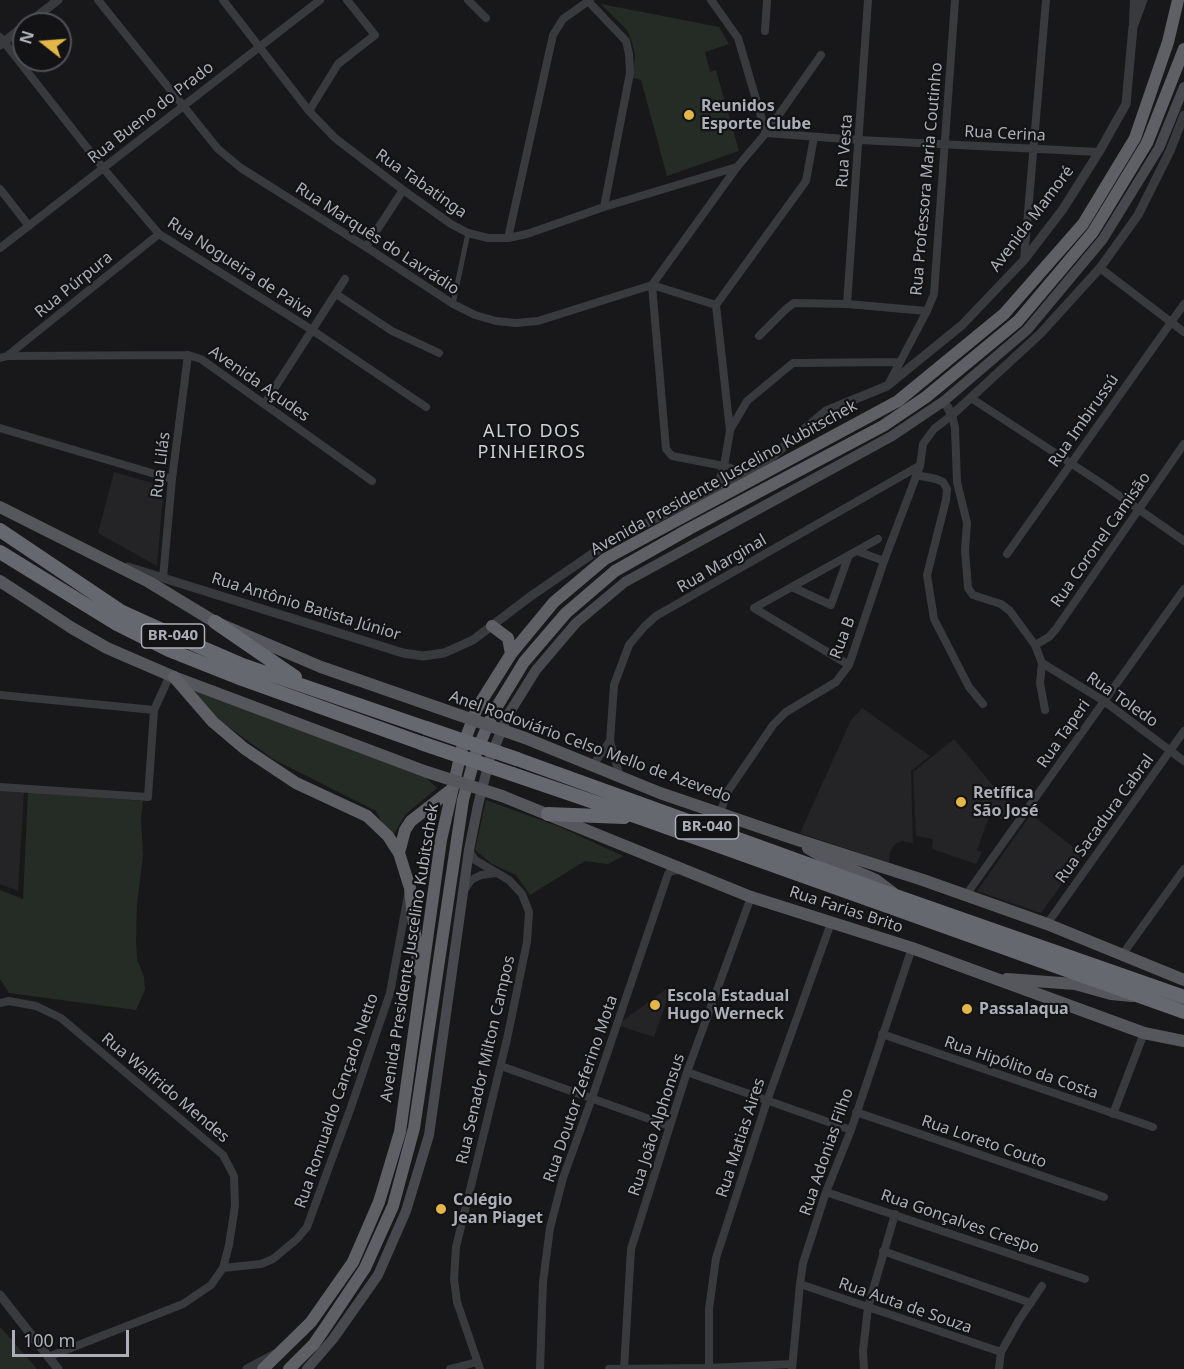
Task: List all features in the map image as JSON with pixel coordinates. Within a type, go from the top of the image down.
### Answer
[{"type":"highway","name":"Avenida Presidente Juscelino Kubitschek","points":[[263,1369],[311,1322],[353,1262],[379,1202],[400,1132],[441,840],[452,789],[462,748],[477,708],[511,654],[555,602],[605,559],[898,401],[1004,314],[1083,224],[1135,138],[1168,42],[1178,0]]},
{"type":"highway","name":"Avenida Presidente Juscelino Kubitschek","points":[[289,1369],[314,1344],[365,1268],[393,1206],[414,1128],[463,800],[476,753],[493,712],[524,663],[566,613],[615,571],[689,528],[883,426],[926,397],[1018,321],[1092,232],[1147,143],[1184,49]]},
{"type":"highway","name":"BR-040","points":[[0,530],[122,612],[240,664],[517,759],[1184,997]]},
{"type":"highway","name":"BR-040","points":[[0,552],[117,624],[169,650],[242,679],[641,818],[1184,1012]]},
{"type":"highway","points":[[214,622],[286,672],[332,696]]},
{"type":"highway","points":[[492,626],[508,639],[511,654]]},
{"type":"highway","points":[[172,676],[213,722],[245,748],[296,783],[367,816],[388,836],[399,853],[410,888],[421,990]]},
{"type":"highway","points":[[399,853],[405,830],[411,821],[452,789]]},
{"type":"highway","points":[[548,814],[641,818]]},
{"type":"main road","points":[[307,1369],[333,1339],[378,1275],[406,1211],[429,1135],[469,850],[490,758],[507,716],[536,670],[576,623],[625,582],[892,436],[944,401],[1027,330],[1103,239],[1159,148],[1184,87]]},
{"type":"main road","name":"Anel Rodoviário Celso Mello de Azevedo","points":[[0,507],[149,582],[214,622],[321,667],[525,738],[660,793],[1047,924],[1184,980]]},
{"type":"main road","points":[[0,581],[107,648],[172,676]]},
{"type":"main road","name":"Rua Farias Brito","points":[[172,676],[427,772],[502,796],[751,897],[912,948],[1144,1034],[1184,1041]]},
{"type":"main road","points":[[792,838],[823,857],[876,880],[896,896]]},
{"type":"main road","points":[[988,977],[1075,984],[1111,994],[1142,997]]},
{"type":"street","points":[[43,12],[58,0]]},
{"type":"street","name":"Rua Marquês do Lavrádio","points":[[99,0],[218,149],[241,168],[366,246],[453,304],[475,315],[496,321],[516,323],[538,321],[652,285]]},
{"type":"street","name":"Rua Tabatinga","points":[[223,0],[309,111],[335,138],[403,190],[451,224],[468,233],[488,238],[508,238],[527,234],[604,207],[737,166]]},
{"type":"street","name":"Rua Bueno do Prado","points":[[0,248],[320,0]]},
{"type":"street","points":[[309,111],[338,64],[375,35],[347,0]]},
{"type":"street","points":[[468,0],[486,18]]},
{"type":"street","points":[[508,238],[554,36],[563,19],[588,0],[626,41],[629,54],[630,73],[604,207]]},
{"type":"street","points":[[711,0],[738,38],[766,133]]},
{"type":"street","points":[[765,31],[768,0]]},
{"type":"street","name":"Rua Vesta","points":[[847,304],[868,0]]},
{"type":"street","name":"Rua Professora Maria Coutinho","points":[[887,386],[934,294],[955,0]]},
{"type":"street","points":[[1024,260],[1046,0]]},
{"type":"street","points":[[1133,27],[1134,0]]},
{"type":"street","points":[[1133,27],[1143,0]]},
{"type":"street","name":"Avenida Mamoré","points":[[492,626],[531,596],[612,541],[747,473],[768,460],[826,411],[887,386],[962,325],[1024,260],[1063,209],[1099,152],[1126,104],[1133,27]]},
{"type":"street","name":"Rua Nogueira de Paiva","points":[[1,41],[159,234],[312,330],[426,407]]},
{"type":"street","points":[[747,473],[672,456],[666,449],[652,285],[737,166],[766,133],[821,55]]},
{"type":"street","points":[[952,415],[1040,334],[1100,268],[1138,215],[1170,151],[1184,115]]},
{"type":"street","name":"Rua Cerina","points":[[766,133],[1099,152]]},
{"type":"street","points":[[717,487],[724,466],[730,431],[716,305],[806,181],[814,137]]},
{"type":"street","points":[[0,189],[29,226]]},
{"type":"street","points":[[366,246],[403,190]]},
{"type":"street","points":[[453,304],[468,233]]},
{"type":"street","name":"Rua Púrpura","points":[[3,357],[159,234]]},
{"type":"street","points":[[1100,268],[1184,332]]},
{"type":"street","points":[[265,403],[345,279]]},
{"type":"street","points":[[652,285],[716,305]]},
{"type":"street","points":[[336,294],[392,331],[439,353]]},
{"type":"street","points":[[759,336],[794,303],[927,310]]},
{"type":"street","name":"Rua Imbirussú","points":[[1007,554],[1184,304]]},
{"type":"street","name":"Avenida Açudes","points":[[3,357],[188,355],[201,359],[372,481]]},
{"type":"street","name":"Rua Lilás","points":[[164,578],[172,479],[188,355]]},
{"type":"street","points":[[730,431],[747,401],[793,363],[900,362]]},
{"type":"street","points":[[971,398],[1072,463],[1184,541]]},
{"type":"street","points":[[944,401],[952,415],[955,429],[957,482],[967,523],[964,550],[968,588],[973,594],[1001,604],[1010,611],[1035,645],[1042,663],[1040,683],[1045,710]]},
{"type":"street","name":"Rua B","points":[[720,813],[728,791],[773,725],[786,712],[836,682],[849,665],[884,561],[920,466],[923,444],[934,429],[952,415]]},
{"type":"street","points":[[0,428],[172,479]]},
{"type":"street","name":"Rua Coronel Camisão","points":[[1035,645],[1049,637],[1184,444]]},
{"type":"street","name":"Rua Marginal","points":[[620,777],[610,741],[614,685],[629,645],[650,622],[920,466]]},
{"type":"street","points":[[916,475],[936,479],[943,483],[946,489],[946,500],[927,576],[934,619],[969,687],[983,704]]},
{"type":"street","points":[[849,665],[754,608],[878,539]]},
{"type":"street","points":[[857,551],[884,561]]},
{"type":"street","points":[[792,587],[831,605],[849,555]]},
{"type":"street","name":"Rua Antônio Batista Júnior","points":[[108,560],[403,653],[423,656],[444,653],[473,640],[492,626]]},
{"type":"street","name":"Rua Taperi","points":[[966,895],[1184,589]]},
{"type":"street","name":"Rua Toledo","points":[[1042,663],[1104,701],[1184,761]]},
{"type":"street","points":[[0,787],[148,797],[154,710],[172,676]]},
{"type":"street","points":[[0,695],[154,710]]},
{"type":"street","name":"Rua Sacadura Cabral","points":[[1047,924],[1184,730]]},
{"type":"street","points":[[593,765],[610,741]]},
{"type":"street","name":"Rua Senador Milton Campos","points":[[469,850],[475,860],[509,880],[522,894],[529,912],[527,942],[501,1066],[456,1247],[454,1279],[457,1302],[479,1366]]},
{"type":"street","name":"Rua Doutor Zeferino Mota","points":[[540,1369],[543,1282],[550,1228],[563,1178],[668,874],[671,871],[682,870]]},
{"type":"street","points":[[1122,955],[1184,870]]},
{"type":"street","points":[[464,889],[471,880],[482,875],[496,873]]},
{"type":"street","name":"Rua Romualdo Cançado Netto","points":[[223,1268],[261,1264],[273,1259],[297,1239],[307,1227],[390,993],[410,888]]},
{"type":"street","name":"Rua João Alphonsus","points":[[624,1369],[631,1249],[687,1072],[751,897]]},
{"type":"street","name":"Rua Matias Aires","points":[[709,1369],[709,1309],[716,1258],[767,1101],[831,923]]},
{"type":"street","name":"Rua Adonias Filho","points":[[792,1367],[804,1263],[826,1192],[850,1130],[912,948]]},
{"type":"street","name":"Rua Walfrido Mendes","points":[[0,1003],[9,1001],[36,1006],[61,1018],[223,1155],[234,1176],[235,1206],[229,1245],[223,1268],[211,1285],[183,1304],[48,1357]]},
{"type":"street","name":"Rua Hipólito da Costa","points":[[882,1034],[1153,1127]]},
{"type":"street","points":[[1113,1114],[1144,1034]]},
{"type":"street","points":[[501,1066],[669,1126]]},
{"type":"street","points":[[687,1072],[850,1130]]},
{"type":"street","name":"Rua Loreto Couto","points":[[856,1112],[1104,1197]]},
{"type":"street","name":"Rua Gonçalves Crespo","points":[[826,1192],[1084,1279]]},
{"type":"street","points":[[864,1369],[863,1352],[868,1307],[895,1214]]},
{"type":"street","points":[[883,1251],[1031,1303]]},
{"type":"street","name":"Rua Auta de Souza","points":[[800,1284],[1001,1352]]},
{"type":"street","points":[[999,1369],[1001,1352],[1042,1286]]},
{"type":"street","points":[[0,1295],[57,1369]]},
{"type":"street","points":[[247,1369],[285,1348]]},
{"type":"street","points":[[450,1369],[479,1366]]},
{"type":"street","points":[[609,1369],[792,1367]]},
{"type":"shaded area","name":"Reunidos Esporte Clube","points":[[601,4],[719,27],[729,44],[705,52],[710,72],[716,70],[739,151],[667,176],[641,80],[633,78],[635,55],[632,42],[627,30]]},
{"type":"shaded area","points":[[114,472],[156,484],[163,495],[157,566],[98,533]]},
{"type":"shaded area","points":[[183,685],[415,767],[437,788],[406,814],[392,842],[376,811],[273,759],[216,718]]},
{"type":"shaded area","points":[[862,708],[930,756],[911,771],[913,843],[902,841],[895,844],[890,852],[889,863],[800,833],[851,720]]},
{"type":"shaded area","name":"Retífica São José","points":[[954,739],[1015,812],[1008,821],[990,815],[977,850],[982,852],[976,864],[932,849],[933,839],[916,836],[913,772]]},
{"type":"shaded area","points":[[0,789],[24,791],[18,891],[0,884]]},
{"type":"shaded area","points":[[28,792],[143,801],[141,819],[143,856],[137,903],[136,940],[137,959],[144,977],[145,990],[136,1010],[9,993],[0,979],[0,890],[23,899]]},
{"type":"shaded area","points":[[486,800],[560,827],[623,856],[608,864],[585,861],[530,895],[516,875],[492,864],[475,850]]},
{"type":"shaded area","points":[[1031,814],[1083,855],[1041,913],[977,891]]},
{"type":"shaded area","name":"Escola Estadual Hugo Werneck","points":[[673,984],[654,1037],[617,1025]]},
{"type":"shaded area","points":[[0,1327],[3,1330],[37,1369],[0,1369]]},
{"type":"place","name":"Reunidos Esporte Clube","points":[[689,115]]},
{"type":"place","name":"Retífica São José","points":[[961,802]]},
{"type":"place","name":"Escola Estadual Hugo Werneck","points":[[655,1005]]},
{"type":"place","name":"Passalaqua","points":[[967,1009]]},
{"type":"place","name":"Colégio Jean Piaget","points":[[441,1209]]},
{"type":"district","name":"ALTO DOS PINHEIROS","points":[[532,442]]}]
